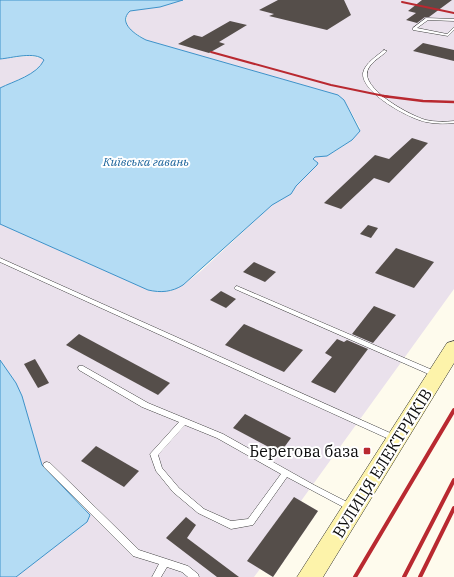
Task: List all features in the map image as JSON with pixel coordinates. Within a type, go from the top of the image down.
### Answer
[{"type":"street","name":"ВУЛИЦЯ ЕЛЕКТРИКІВ","points":[[310,577],[454,348]]},
{"type":"lane","points":[[454,20],[427,19],[414,29],[448,34],[454,28]]},
{"type":"lane","points":[[385,51],[368,66],[365,73],[366,82],[369,88],[398,108],[425,121],[454,122]]},
{"type":"lane","points":[[0,260],[397,440]]},
{"type":"lane","points":[[237,288],[437,375]]},
{"type":"lane","points":[[81,368],[145,405],[220,436],[286,473],[354,508]]},
{"type":"lane","points":[[184,421],[154,454],[159,469],[176,490],[201,511],[231,525],[250,522],[286,473]]},
{"type":"lane","points":[[47,465],[136,554],[185,569],[195,577]]},
{"type":"lane","points":[[156,577],[165,563]]},
{"type":"shaded area","points":[[183,0],[454,0],[454,289],[301,501],[318,511],[273,577],[260,569],[254,577],[16,577],[87,522],[85,508],[42,465],[22,396],[16,383],[0,360],[0,224],[148,290],[157,292],[171,291],[183,285],[201,271],[272,205],[291,194],[296,186],[317,165],[317,162],[313,159],[315,157],[334,152],[352,140],[360,128],[344,100],[334,94],[146,40],[131,30],[127,24],[127,15],[130,11],[160,7]]},
{"type":"shaded area","points":[[29,56],[42,58],[45,60],[30,74],[0,88],[0,59]]},
{"type":"water","name":"Київська гавань","points":[[0,0],[183,0],[160,7],[130,11],[127,15],[127,24],[133,32],[146,40],[338,95],[344,100],[360,131],[352,140],[327,156],[315,157],[313,159],[318,163],[317,165],[296,186],[291,194],[272,205],[183,285],[166,291],[148,290],[0,224],[0,88],[31,74],[41,65],[44,60],[40,57],[29,55],[0,59]]},
{"type":"water","points":[[0,360],[16,383],[22,396],[42,465],[90,515],[87,522],[16,577],[0,577]]},
{"type":"building","points":[[278,0],[344,0],[351,15],[327,30],[269,16],[274,14],[259,10]]},
{"type":"building","points":[[422,0],[452,0],[429,17],[425,17],[417,23],[406,20],[416,13],[408,11]]},
{"type":"building","points":[[230,21],[247,25],[219,42],[225,44],[209,53],[178,44],[194,35],[202,37]]},
{"type":"building","points":[[423,43],[454,50],[454,61],[413,51]]},
{"type":"building","points":[[412,138],[428,143],[389,183],[374,178],[341,209],[324,203],[375,155],[389,159]]},
{"type":"building","points":[[368,225],[378,228],[371,238],[360,234]]},
{"type":"building","points":[[396,248],[434,262],[414,288],[375,273]]},
{"type":"building","points":[[254,262],[276,272],[265,282],[243,272]]},
{"type":"building","points":[[221,291],[236,299],[226,308],[210,300]]},
{"type":"building","points":[[374,306],[396,315],[373,343],[352,334]]},
{"type":"building","points":[[244,324],[303,350],[284,372],[225,345]]},
{"type":"building","points":[[79,334],[170,383],[158,395],[66,345]]},
{"type":"building","points":[[337,339],[344,342],[347,340],[368,349],[335,393],[311,382],[332,357],[325,353]]},
{"type":"building","points":[[35,359],[49,383],[38,388],[24,364]]},
{"type":"building","points":[[245,414],[291,438],[280,453],[233,428]]},
{"type":"building","points":[[96,446],[139,471],[124,487],[81,461]]},
{"type":"building","points":[[294,497],[318,511],[273,577],[247,561]]},
{"type":"building","points":[[186,517],[196,525],[187,538],[239,577],[217,577],[166,538]]},
{"type":"railway","points":[[402,2],[454,13]]},
{"type":"railway","points":[[211,52],[331,85],[386,96]]},
{"type":"railway","points":[[386,96],[423,101],[454,102]]},
{"type":"railway","points":[[355,577],[454,410]]},
{"type":"railway","points":[[404,577],[454,480]]},
{"type":"railway","points":[[420,577],[454,508]]},
{"type":"place","name":"Берегова база","points":[[367,451]]}]
